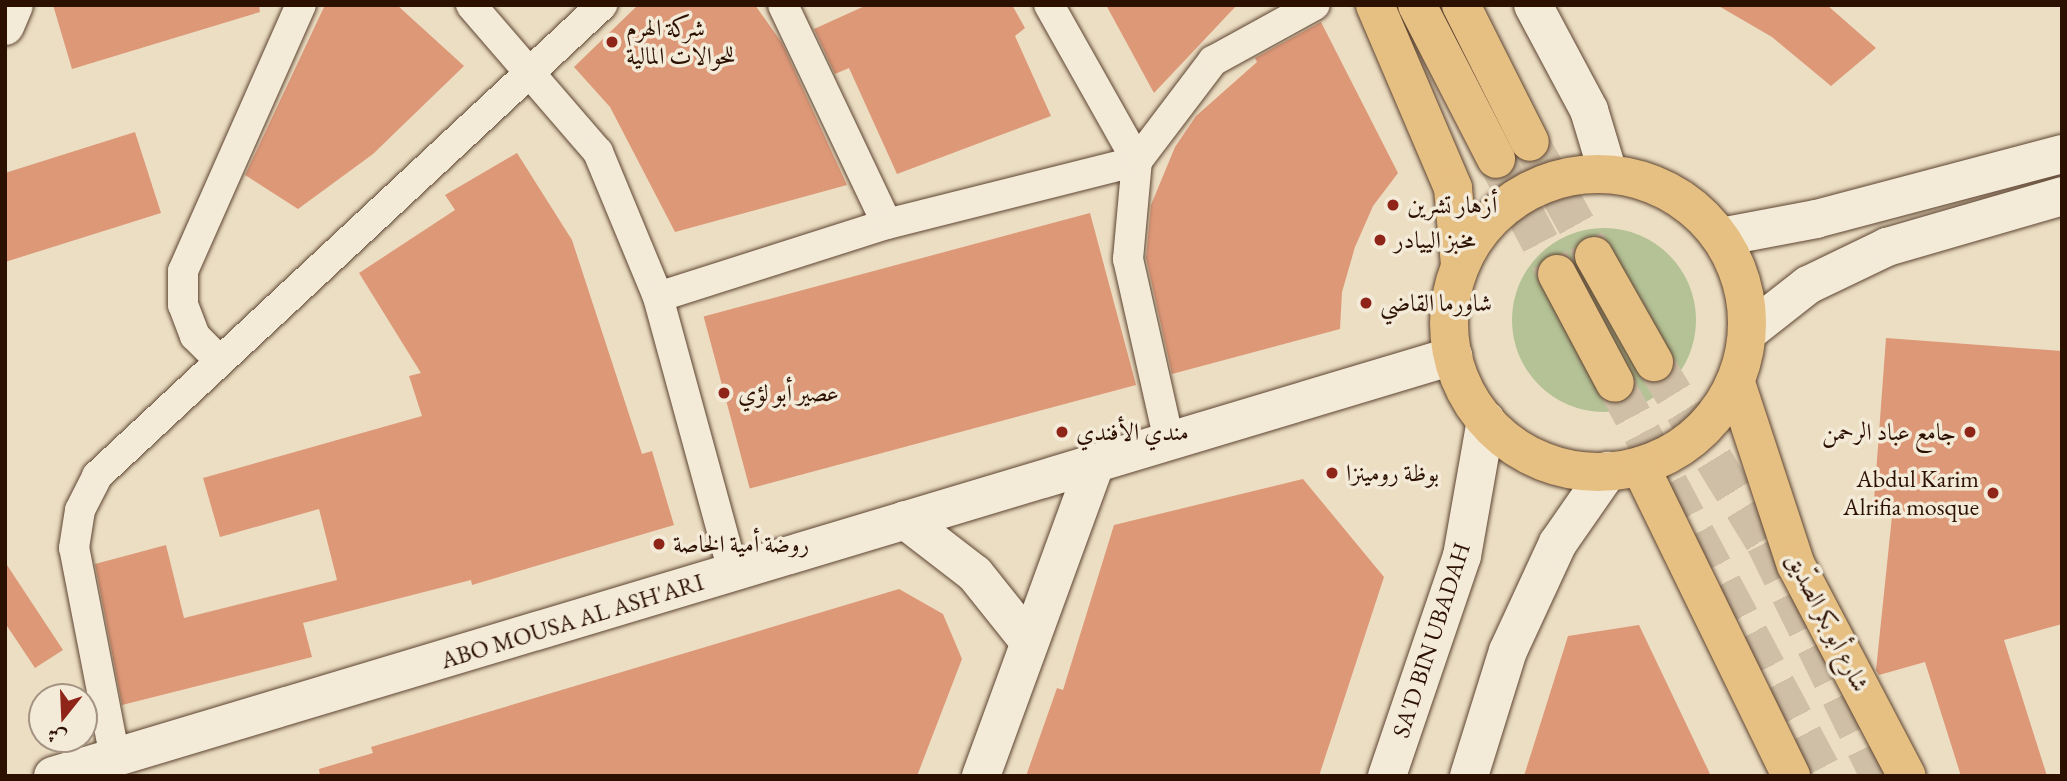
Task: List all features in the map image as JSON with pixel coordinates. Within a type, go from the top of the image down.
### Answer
[{"type":"main road","points":[[5,26],[14,5]]},
{"type":"main road","points":[[1375,5],[1453,188],[1460,265]]},
{"type":"main road","points":[[1417,5],[1496,159]]},
{"type":"main road","points":[[1461,5],[1530,142]]},
{"type":"main road","points":[[1533,5],[1589,110],[1608,173]]},
{"type":"main road","points":[[1721,237],[1816,219],[2062,154]]},
{"type":"main road","points":[[1608,173],[1649,182],[1689,204],[1721,237],[1746,299],[1748,332],[1735,383],[1712,420],[1679,448],[1624,469],[1562,467],[1521,450],[1486,420],[1465,390],[1452,356],[1449,310],[1460,265],[1477,233],[1502,208],[1532,188],[1608,173]]},
{"type":"main road","points":[[1748,332],[1808,285],[1887,247],[2062,196]]},
{"type":"main road","points":[[1594,256],[1654,362]]},
{"type":"main road","points":[[1557,274],[1615,383]]},
{"type":"main road","name":"ABO MOUSA AL ASH'ARI","points":[[53,776],[1452,356]]},
{"type":"main road","name":"شارع أبو بكر الصدّيق","points":[[1735,383],[1796,565],[1907,776]]},
{"type":"main road","name":"SA'D BIN UBADAH","points":[[1387,776],[1462,556],[1486,420]]},
{"type":"main road","points":[[981,776],[1027,639],[1095,464]]},
{"type":"main road","points":[[1469,776],[1508,651],[1558,543],[1624,469]]},
{"type":"main road","points":[[1624,469],[1791,776]]},
{"type":"main road","points":[[905,520],[975,574],[1027,639]]},
{"type":"street","points":[[219,360],[191,326],[183,305],[183,271],[301,5]]},
{"type":"street","points":[[471,5],[598,152],[658,297],[733,572]]},
{"type":"street","points":[[114,758],[74,548],[80,510],[97,476],[602,5]]},
{"type":"street","points":[[783,5],[887,225]]},
{"type":"street","points":[[1049,5],[1137,161]]},
{"type":"street","points":[[1169,441],[1128,259],[1137,161],[1213,61],[1315,5]]},
{"type":"street","points":[[658,297],[887,225],[1137,161]]},
{"type":"green space","points":[[1604,228],[1639,235],[1669,255],[1689,285],[1696,320],[1689,355],[1669,385],[1639,405],[1604,412],[1569,405],[1539,385],[1519,355],[1512,320],[1519,285],[1539,255],[1569,235]]},
{"type":"building","points":[[53,5],[259,5],[260,12],[72,69]]},
{"type":"building","points":[[325,5],[397,5],[464,66],[373,154],[298,209],[245,175]]},
{"type":"building","points":[[638,5],[755,5],[782,43],[847,185],[675,232],[610,107],[574,67]]},
{"type":"building","points":[[867,5],[1012,5],[1025,28],[1015,36],[1051,116],[897,174],[849,68],[835,74],[814,29]]},
{"type":"building","points":[[1106,5],[1237,5],[1154,93]]},
{"type":"building","points":[[1717,5],[1827,5],[1876,48],[1831,86],[1772,37]]},
{"type":"building","points":[[1321,22],[1398,173],[1373,206],[1355,247],[1342,292],[1340,329],[1172,374],[1146,258],[1151,205],[1175,147],[1196,116],[1257,62],[1255,58]]},
{"type":"building","points":[[135,132],[161,213],[5,262],[5,173]]},
{"type":"building","points":[[517,153],[572,240],[642,454],[652,451],[674,525],[472,585],[471,580],[303,623],[312,657],[122,705],[95,564],[166,545],[184,618],[337,580],[319,509],[220,537],[203,478],[422,416],[409,376],[421,373],[359,273],[455,210],[445,195]]},
{"type":"building","points":[[1090,213],[1136,385],[750,488],[704,317]]},
{"type":"building","name":"جامع عباد الرحمن","points":[[1886,338],[2062,351],[2062,624],[2004,640],[2047,776],[1961,776],[1925,662],[1879,675],[1876,670],[1892,516],[1873,514]]},
{"type":"building","points":[[1303,479],[1384,577],[1319,776],[1026,776],[1057,688],[1063,690],[1114,525]]},
{"type":"building","points":[[5,562],[63,650],[35,668],[5,623]]},
{"type":"building","points":[[899,589],[943,614],[962,659],[917,776],[320,776],[319,769],[373,753],[371,747]]},
{"type":"building","points":[[1639,625],[1711,776],[1524,776],[1568,636]]},
{"type":"tunnel","points":[[1530,142],[1594,256]]},
{"type":"tunnel","points":[[1496,159],[1557,274]]},
{"type":"tunnel","points":[[1654,362],[1765,543],[1879,776]]},
{"type":"tunnel","points":[[1615,383],[1825,776]]},
{"type":"place","name":"شركة الهرم للحوالات المالية","points":[[612,42]]},
{"type":"place","name":"أزهار تشرين","points":[[1393,205]]},
{"type":"place","name":"مخبز الييادر","points":[[1380,240]]},
{"type":"place","name":"شاورما القاضي","points":[[1366,303]]},
{"type":"place","name":"عصير أبو لؤي","points":[[724,393]]},
{"type":"place","name":"مندي الأفندي","points":[[1062,432]]},
{"type":"place","name":"جامع عباد الرحمن","points":[[1970,432]]},
{"type":"place","name":"بوظة رومينزا","points":[[1332,473]]},
{"type":"place","name":"Abdul Karim Alrifia mosque","points":[[1993,493]]},
{"type":"place","name":"روضة أمية الخاصة","points":[[659,544]]}]
